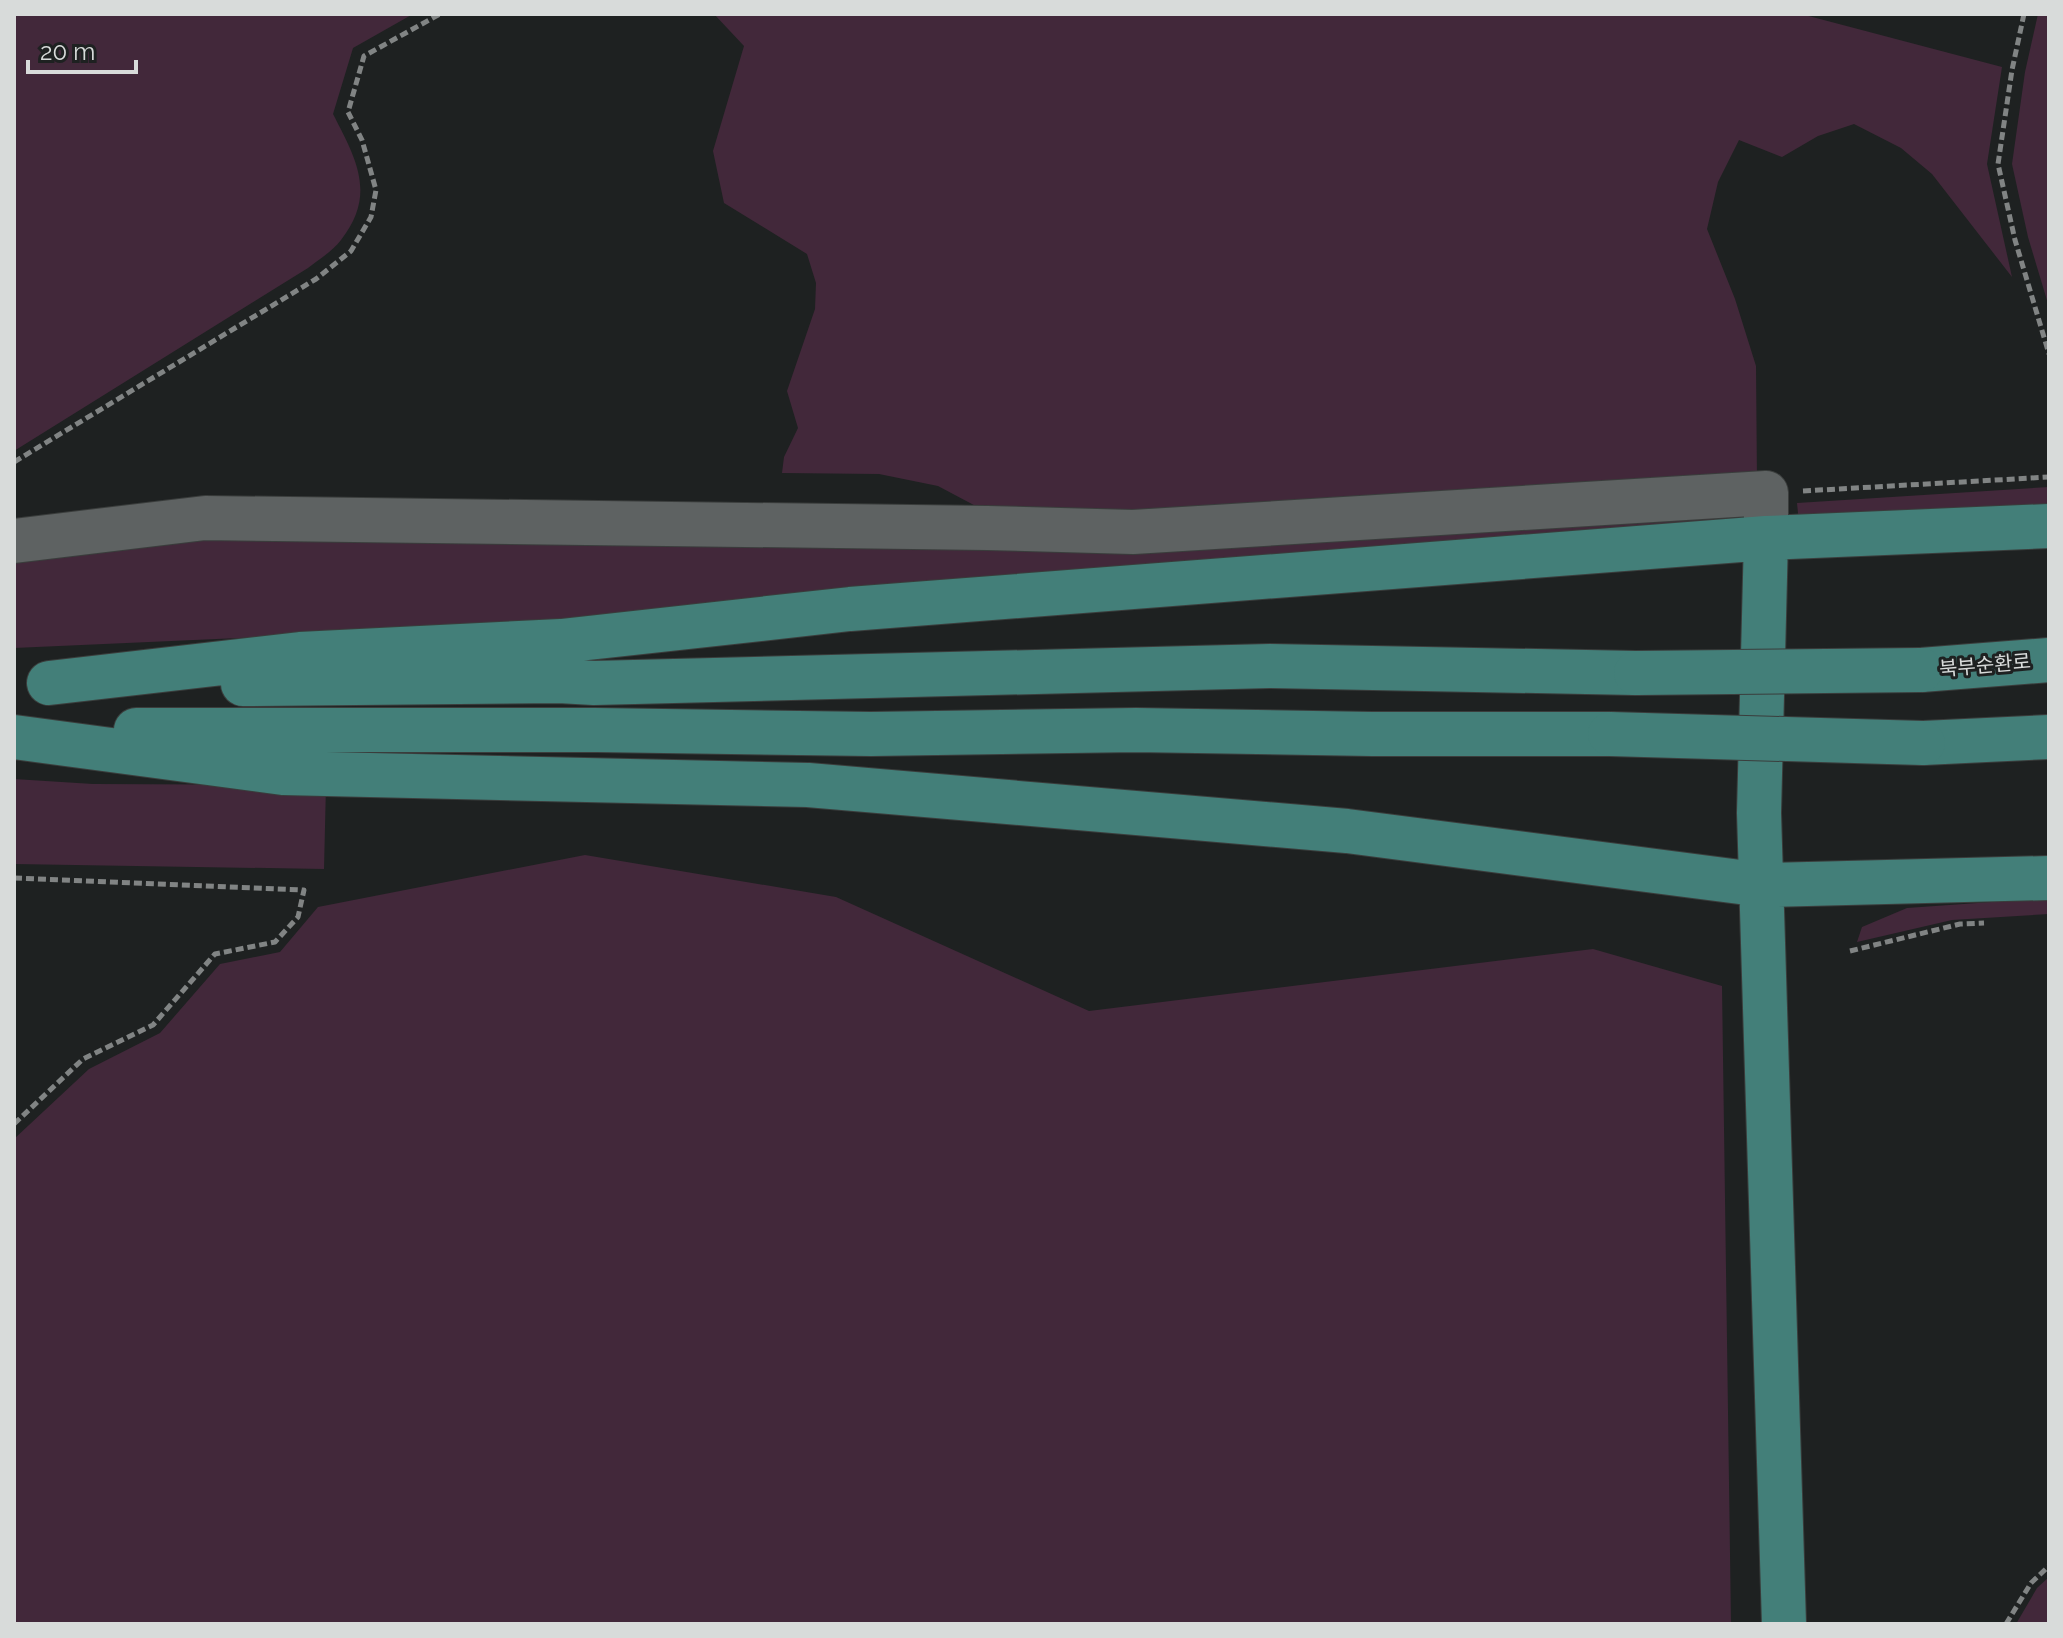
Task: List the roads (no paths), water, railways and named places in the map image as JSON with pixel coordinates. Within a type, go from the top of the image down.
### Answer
[{"type":"main road","points":[[31,684],[300,654],[561,641],[850,609],[1766,538],[2049,526]]},
{"type":"main road","points":[[1766,538],[1759,813],[1784,1624]]},
{"type":"main road","name":"북부순환로","points":[[31,684],[594,683],[1270,666],[1636,673],[1921,670],[2049,660]]},
{"type":"main road","points":[[14,734],[596,730],[871,734],[1136,730],[1610,734],[1923,743],[2049,737]]},
{"type":"main road","points":[[14,734],[283,773],[808,785],[1347,831],[1763,885],[2049,878]]},
{"type":"street","points":[[14,541],[205,518],[1133,532],[1766,493],[1766,538]]}]
